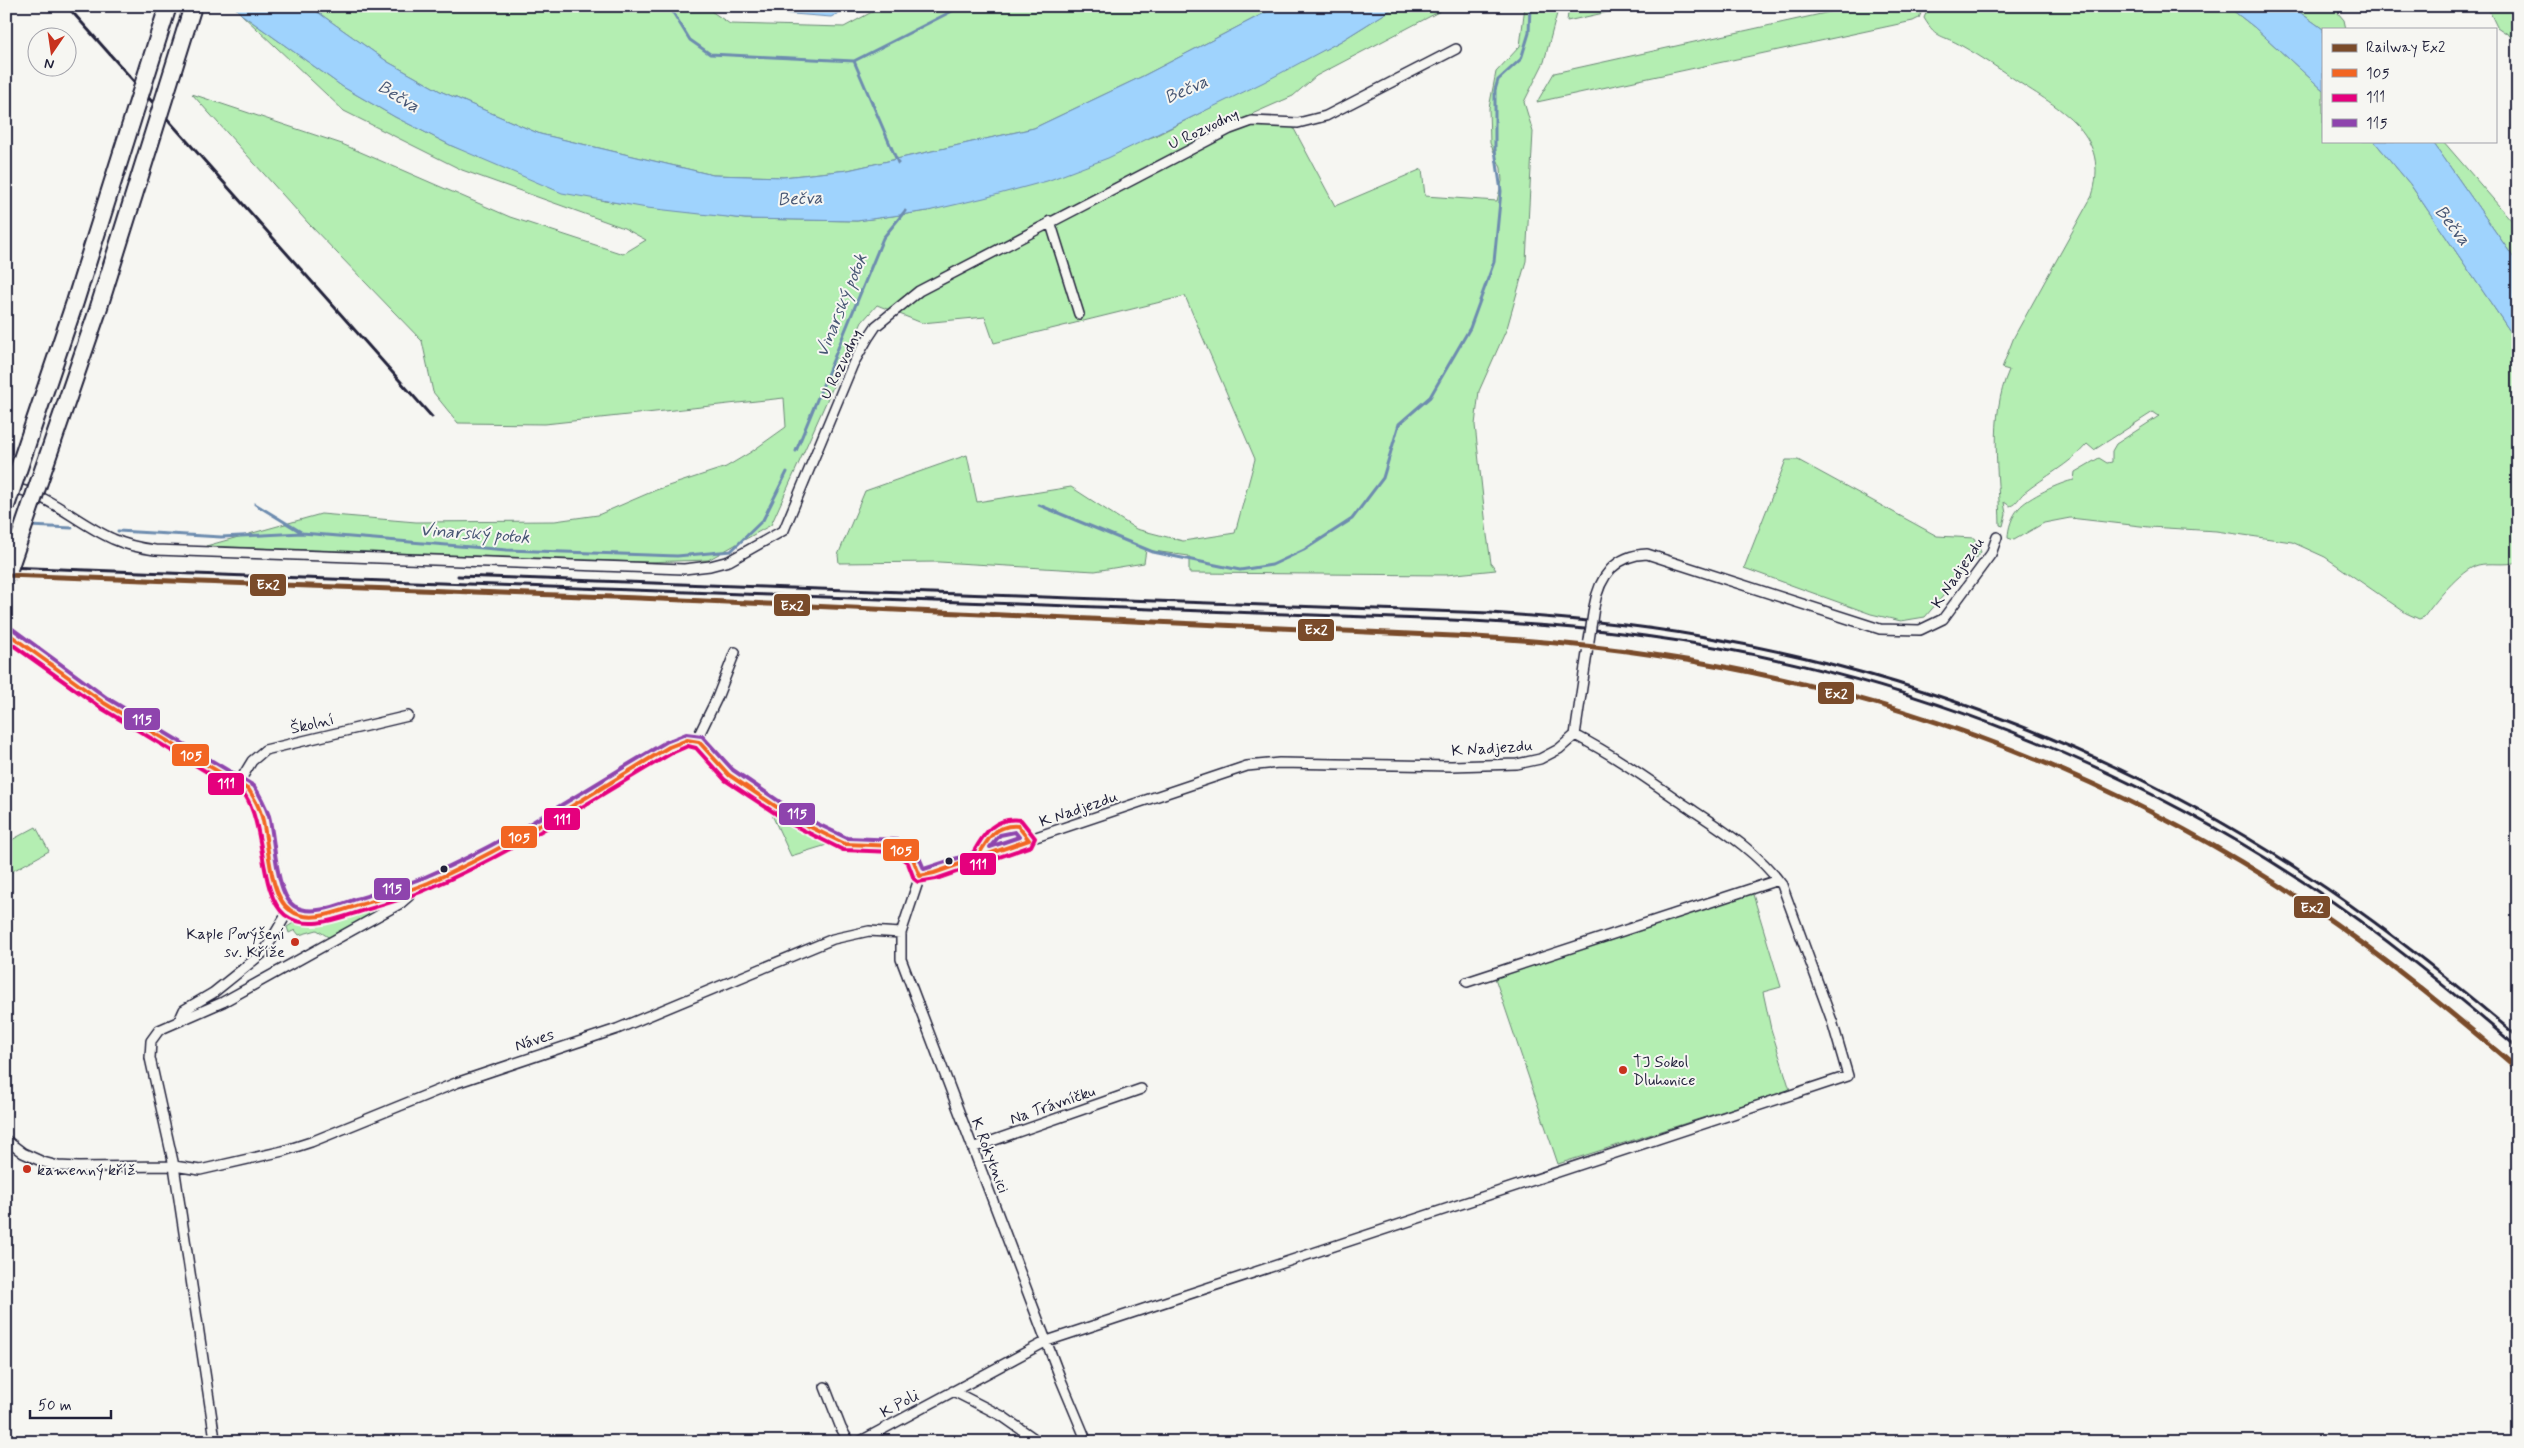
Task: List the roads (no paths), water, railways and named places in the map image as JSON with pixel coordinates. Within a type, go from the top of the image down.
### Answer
[{"type":"highway","points":[[6,506],[78,293],[168,6]]},
{"type":"highway","points":[[6,578],[98,310],[192,6]]},
{"type":"street","name":"U Rozvodny","points":[[6,486],[45,498],[113,539],[150,549],[684,569],[710,566],[729,560],[784,530],[853,364],[876,326],[919,291],[1050,221],[1239,125],[1259,121],[1298,123],[1326,116],[1456,48]]},
{"type":"street","points":[[1050,221],[1079,314]]},
{"type":"street","name":"K Nadjezdu","points":[[920,876],[1247,766],[1279,763],[1452,766],[1517,764],[1550,755],[1575,735],[1598,586],[1609,570],[1629,557],[1647,554],[1880,629],[1920,630],[1943,619],[1991,554],[1997,538]]},
{"type":"street","points":[[6,632],[154,735],[238,784],[253,795],[259,807],[280,897],[289,910],[302,915],[321,915],[412,888],[490,852],[669,747],[687,740],[696,741],[735,780],[796,820],[845,844],[896,846],[913,859],[920,876]]},
{"type":"street","points":[[696,741],[717,698],[735,652]]},
{"type":"street","name":"Školní","points":[[238,784],[252,761],[265,750],[408,716]]},
{"type":"street","points":[[1467,982],[1778,880],[1762,860],[1740,843],[1624,762],[1575,735]]},
{"type":"street","points":[[977,858],[988,838],[999,827],[1007,824],[1018,826],[1030,840]]},
{"type":"street","name":"K Rokytnici","points":[[920,876],[901,933],[899,952],[904,969],[1087,1442]]},
{"type":"street","name":"K Poli","points":[[859,1442],[1047,1341],[1848,1076],[1832,1021],[1782,885],[1778,880]]},
{"type":"street","points":[[215,1439],[174,1166],[149,1052],[151,1041],[156,1033],[223,1002],[401,903],[409,896],[412,888]]},
{"type":"street","points":[[179,1021],[184,1010],[213,993],[264,952],[289,910]]},
{"type":"street","name":"Náves","points":[[6,1140],[23,1153],[58,1166],[174,1166],[200,1170],[296,1147],[456,1083],[617,1029],[833,939],[869,931],[901,933]]},
{"type":"street","name":"Na Trávníčku","points":[[972,1148],[1141,1089]]},
{"type":"street","points":[[825,1386],[841,1428],[849,1442]]},
{"type":"street","points":[[953,1391],[1002,1416],[1039,1442]]},
{"type":"water","name":"Bečva","points":[[234,6],[309,6],[388,62],[440,91],[540,134],[713,175],[783,177],[848,170],[1034,128],[1143,76],[1278,6],[1397,6],[1341,41],[1264,82],[1108,158],[1047,181],[984,198],[928,211],[857,221],[745,219],[647,208],[562,193],[452,146],[395,117],[343,87],[241,14]]},
{"type":"water","points":[[769,6],[852,6],[831,17],[780,13]]},
{"type":"water","points":[[2227,6],[2291,6],[2322,28],[2322,89],[2254,27]]},
{"type":"water","name":"Bečva","points":[[2375,142],[2433,142],[2518,264],[2518,343],[2410,184]]},
{"type":"waterway","points":[[669,6],[690,40],[710,54],[854,61],[898,163]]},
{"type":"waterway","points":[[854,61],[962,6]]},
{"type":"waterway","points":[[1039,505],[1153,552],[1240,570],[1272,565],[1304,550],[1352,519],[1383,478],[1399,424],[1430,397],[1470,328],[1494,262],[1501,191],[1495,150],[1495,90],[1498,80],[1521,59],[1529,33],[1530,6]]},
{"type":"waterway","name":"Vinarský potok","points":[[796,451],[883,238],[905,211]]},
{"type":"waterway","name":"Vinarský potok","points":[[118,531],[221,537],[302,533],[507,550],[677,556],[731,551],[763,520],[787,472]]},
{"type":"waterway","points":[[255,504],[301,532]]},
{"type":"waterway","name":"Vinarský potok","points":[[6,524],[18,525]]},
{"type":"waterway","name":"Vinarský potok","points":[[29,526],[72,528]]},
{"type":"railway","points":[[67,6],[432,417]]},
{"type":"railway","points":[[6,567],[1451,620],[1597,630],[1733,651],[1820,670],[1906,694],[1990,723],[2073,757],[2154,795],[2232,838],[2308,885],[2415,963],[2518,1048]]},
{"type":"railway","points":[[458,576],[1490,613],[1652,628],[1785,653],[1863,673],[1941,697],[2017,725],[2092,756],[2165,792],[2236,831],[2333,893],[2414,952],[2518,1037]]},
{"type":"rail line","name":"Ex2","points":[[6,575],[639,598],[1475,637],[1581,645],[1685,660],[1787,680],[1888,707],[1986,740],[2082,779],[2177,826],[2302,900],[2397,969],[2518,1069]]},
{"type":"place","name":"Kaple Povýšení sv. Kříže","points":[[295,942]]},
{"type":"place","name":"TJ Sokol Dluhonice","points":[[1623,1070]]},
{"type":"place","name":"kamenný kříž","points":[[27,1169]]}]
